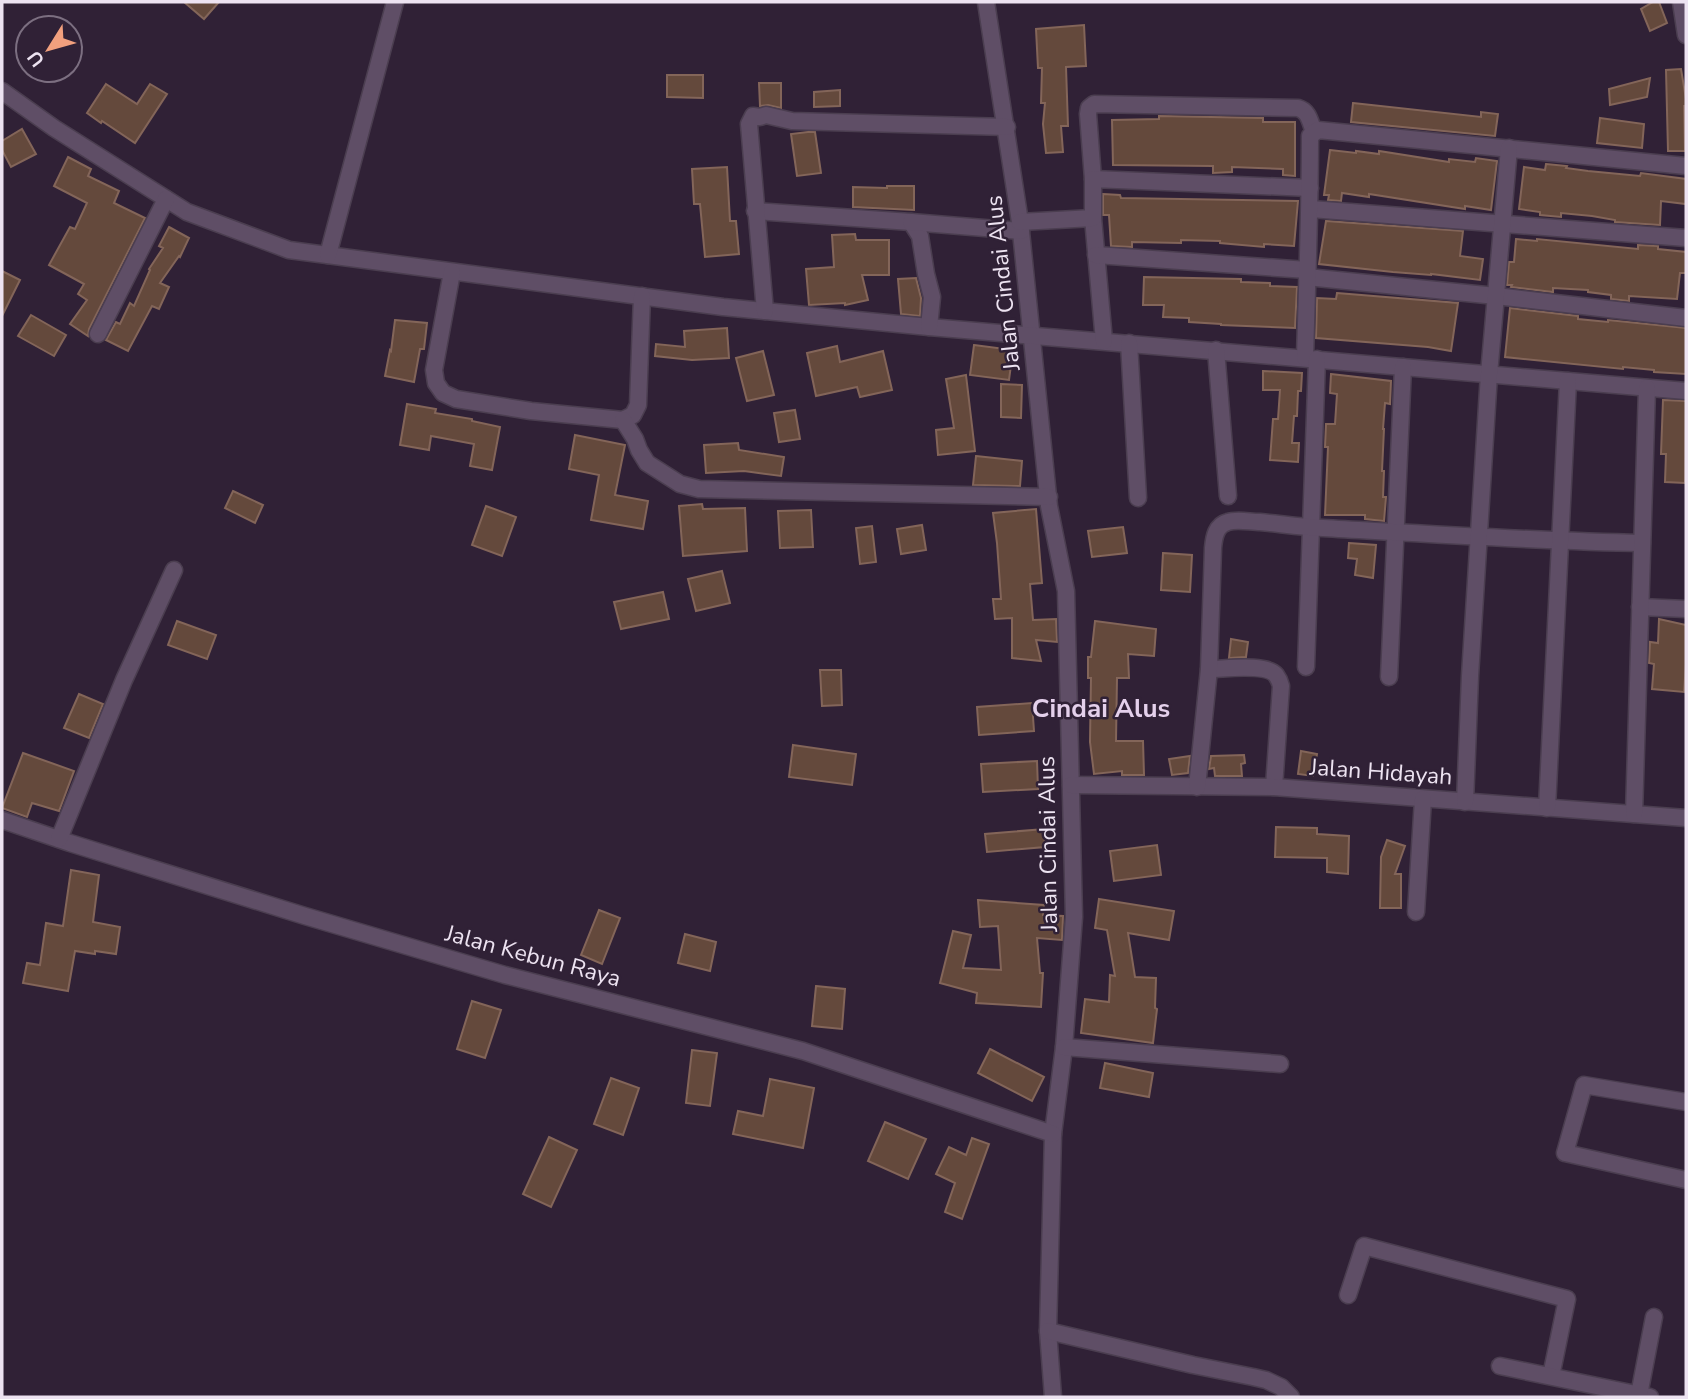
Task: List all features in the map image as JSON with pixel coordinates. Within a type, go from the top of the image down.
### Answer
[{"type":"street","points":[[328,255],[395,2]]},
{"type":"street","name":"Jalan Cindai Alus","points":[[986,2],[1021,226],[1049,497],[1066,590],[1074,917],[1064,1047],[1053,1134],[1048,1331],[1053,1397]]},
{"type":"street","points":[[1681,2],[1686,35]]},
{"type":"street","points":[[2,91],[54,128],[187,212],[289,250],[765,311],[1686,391]]},
{"type":"street","points":[[1104,341],[1093,218],[1089,108],[1094,104],[1298,108],[1307,114],[1314,132]]},
{"type":"street","points":[[765,311],[749,124],[753,116],[766,115],[792,121],[1007,127]]},
{"type":"street","points":[[1306,667],[1311,527],[1311,359],[1307,274],[1311,209],[1310,136],[1318,130],[1686,166]]},
{"type":"street","points":[[1465,802],[1489,374],[1509,148]]},
{"type":"street","points":[[1093,179],[1310,188]]},
{"type":"street","points":[[98,334],[166,199]]},
{"type":"street","points":[[1311,209],[1686,238]]},
{"type":"street","points":[[755,211],[911,222],[1021,226],[1093,218]]},
{"type":"street","points":[[911,222],[920,236],[932,297],[929,327]]},
{"type":"street","points":[[1096,255],[1307,274],[1686,318]]},
{"type":"street","points":[[453,272],[434,370],[436,383],[443,393],[456,399],[531,411],[623,420],[633,415],[638,405],[642,296]]},
{"type":"street","points":[[1129,343],[1138,498]]},
{"type":"street","points":[[1216,350],[1228,496]]},
{"type":"street","points":[[1389,677],[1403,367]]},
{"type":"street","points":[[1547,808],[1568,381]]},
{"type":"street","points":[[1634,814],[1647,388]]},
{"type":"street","points":[[623,420],[647,463],[681,484],[699,489],[1049,497]]},
{"type":"street","points":[[1197,787],[1209,669],[1214,536],[1224,523],[1231,521],[1479,537],[1642,543]]},
{"type":"street","points":[[59,839],[114,705],[174,570]]},
{"type":"street","points":[[1640,607],[1686,609]]},
{"type":"street","points":[[1209,669],[1259,668],[1275,674],[1279,679],[1281,686],[1274,787]]},
{"type":"street","name":"Jalan Hidayah","points":[[1071,785],[1274,787],[1686,818]]},
{"type":"street","points":[[1416,912],[1423,799]]},
{"type":"street","name":"Jalan Kebun Raya","points":[[2,820],[304,916],[505,975],[803,1051],[1053,1134]]},
{"type":"street","points":[[1064,1047],[1280,1064]]},
{"type":"street","points":[[1686,1102],[1584,1085],[1565,1153],[1686,1180]]},
{"type":"street","points":[[1348,1295],[1364,1246],[1567,1300],[1551,1377]]},
{"type":"street","points":[[1500,1366],[1645,1396],[1654,1317]]},
{"type":"street","points":[[1048,1331],[1266,1380],[1281,1387],[1291,1397]]},
{"type":"building","points":[[184,2],[219,2],[204,19]]},
{"type":"building","points":[[1653,2],[1659,2],[1667,23],[1650,31],[1641,9]]},
{"type":"building","points":[[1084,25],[1086,66],[1066,67],[1068,126],[1061,126],[1063,152],[1046,153],[1043,124],[1045,103],[1041,103],[1042,68],[1038,68],[1036,29]]},
{"type":"building","points":[[1681,69],[1686,99],[1685,151],[1668,151],[1666,70]]},
{"type":"building","points":[[667,75],[703,75],[703,98],[667,97]]},
{"type":"building","points":[[1650,78],[1647,97],[1610,105],[1609,89]]},
{"type":"building","points":[[759,83],[781,83],[781,108],[760,106]]},
{"type":"building","points":[[106,84],[137,104],[150,84],[167,94],[135,143],[87,113]]},
{"type":"building","points":[[840,90],[840,106],[814,107],[814,92]]},
{"type":"building","points":[[1353,103],[1481,117],[1481,112],[1498,114],[1495,136],[1351,122]]},
{"type":"building","points":[[1159,116],[1263,118],[1263,122],[1295,122],[1295,176],[1283,175],[1283,169],[1232,167],[1232,172],[1213,173],[1213,166],[1113,165],[1112,120],[1159,119]]},
{"type":"building","points":[[1600,118],[1644,124],[1642,148],[1597,143]]},
{"type":"building","points":[[22,129],[36,154],[11,167],[2,150],[2,141]]},
{"type":"building","points":[[815,132],[821,173],[797,176],[791,134]]},
{"type":"building","points":[[1330,150],[1379,154],[1379,151],[1449,162],[1449,159],[1475,162],[1476,158],[1497,161],[1491,210],[1465,206],[1465,209],[1369,194],[1369,197],[1342,193],[1341,201],[1328,200],[1329,195],[1324,195]]},
{"type":"building","points":[[68,157],[91,169],[88,176],[119,191],[114,203],[145,218],[89,329],[88,336],[70,324],[87,300],[78,294],[84,284],[49,265],[70,227],[75,229],[87,203],[54,186]]},
{"type":"building","points":[[1546,164],[1588,171],[1640,176],[1641,173],[1686,179],[1686,204],[1661,201],[1660,225],[1615,222],[1592,216],[1561,213],[1561,217],[1540,215],[1540,212],[1519,209],[1524,167],[1545,170]]},
{"type":"building","points":[[727,167],[730,221],[736,221],[739,254],[705,257],[700,204],[694,204],[692,169]]},
{"type":"building","points":[[914,186],[914,210],[853,207],[853,187]]},
{"type":"building","points":[[1103,194],[1120,195],[1121,198],[1298,201],[1294,246],[1264,244],[1264,247],[1220,241],[1181,240],[1181,243],[1132,242],[1132,247],[1111,246],[1109,215],[1103,215]]},
{"type":"building","points":[[1326,221],[1463,231],[1460,256],[1483,259],[1480,280],[1319,264]]},
{"type":"building","points":[[169,227],[189,238],[180,257],[160,283],[169,287],[159,309],[152,306],[128,351],[106,340],[116,322],[120,324],[130,303],[134,306],[149,269],[163,248],[159,246]]},
{"type":"building","points":[[855,234],[856,240],[889,240],[889,275],[862,275],[868,300],[845,305],[809,305],[806,269],[834,267],[832,235]]},
{"type":"building","points":[[1516,239],[1638,249],[1638,245],[1658,246],[1658,249],[1686,252],[1686,273],[1680,273],[1677,299],[1629,296],[1629,301],[1611,299],[1611,295],[1588,290],[1553,288],[1553,292],[1511,287],[1512,285],[1507,285],[1509,262],[1514,262]]},
{"type":"building","points":[[2,271],[20,280],[2,316]]},
{"type":"building","points":[[1144,277],[1241,279],[1241,282],[1297,287],[1295,328],[1221,325],[1189,322],[1189,318],[1163,317],[1164,305],[1143,305]]},
{"type":"building","points":[[916,278],[921,298],[920,316],[901,314],[898,279]]},
{"type":"building","points":[[1337,293],[1458,303],[1451,351],[1316,338],[1317,298],[1336,299]]},
{"type":"building","points":[[1510,308],[1578,316],[1578,319],[1686,328],[1686,374],[1505,357]]},
{"type":"building","points":[[31,315],[66,335],[54,356],[18,336]]},
{"type":"building","points":[[395,320],[427,323],[424,349],[420,349],[414,382],[385,376]]},
{"type":"building","points":[[727,328],[729,358],[692,360],[655,356],[656,344],[685,347],[684,331]]},
{"type":"building","points":[[974,345],[1013,350],[1009,380],[970,375]]},
{"type":"building","points":[[837,346],[840,362],[883,351],[892,390],[860,397],[857,387],[816,396],[807,353]]},
{"type":"building","points":[[763,351],[774,395],[747,401],[736,358]]},
{"type":"building","points":[[1263,371],[1302,373],[1292,443],[1299,443],[1298,462],[1270,460],[1273,419],[1278,419],[1280,390],[1263,390]]},
{"type":"building","points":[[1331,374],[1391,381],[1390,404],[1385,403],[1383,429],[1383,497],[1386,497],[1384,521],[1365,519],[1365,515],[1325,515],[1328,447],[1325,447],[1326,424],[1335,424],[1337,394],[1330,393]]},
{"type":"building","points":[[966,375],[975,451],[938,455],[936,430],[954,428],[946,379]]},
{"type":"building","points":[[1001,384],[1022,385],[1021,418],[1001,417]]},
{"type":"building","points":[[1663,400],[1686,401],[1685,483],[1665,482],[1666,454],[1661,454]]},
{"type":"building","points":[[407,404],[436,409],[435,413],[500,427],[492,470],[470,466],[474,444],[431,436],[429,450],[400,445]]},
{"type":"building","points":[[795,410],[800,439],[779,442],[774,413]]},
{"type":"building","points":[[575,435],[625,445],[615,495],[648,501],[643,529],[591,520],[599,475],[569,469]]},
{"type":"building","points":[[738,443],[739,450],[784,457],[781,476],[744,471],[706,473],[704,445]]},
{"type":"building","points":[[976,456],[1022,461],[1020,486],[973,485]]},
{"type":"building","points":[[233,491],[263,505],[255,523],[225,508]]},
{"type":"building","points":[[702,504],[703,509],[745,508],[747,551],[683,556],[679,506]]},
{"type":"building","points":[[486,506],[516,517],[502,556],[472,545]]},
{"type":"building","points":[[1036,509],[1042,583],[1030,584],[1033,620],[1056,619],[1057,642],[1036,640],[1041,661],[1012,658],[1012,618],[995,619],[993,599],[1001,599],[993,513]]},
{"type":"building","points":[[811,510],[813,547],[780,548],[778,511]]},
{"type":"building","points":[[922,525],[926,550],[901,554],[897,529]]},
{"type":"building","points":[[872,526],[876,562],[860,564],[856,528]]},
{"type":"building","points":[[1123,527],[1127,553],[1092,557],[1088,531]]},
{"type":"building","points":[[1349,543],[1376,545],[1373,578],[1355,575],[1357,559],[1348,558]]},
{"type":"building","points":[[1163,553],[1192,555],[1190,592],[1161,590]]},
{"type":"building","points":[[722,571],[730,603],[696,611],[688,579]]},
{"type":"building","points":[[663,592],[669,619],[621,629],[614,602]]},
{"type":"building","points":[[1659,619],[1686,625],[1684,692],[1652,689],[1654,664],[1649,663],[1650,642],[1658,643]]},
{"type":"building","points":[[177,621],[216,635],[207,659],[168,645]]},
{"type":"building","points":[[1095,621],[1156,629],[1154,656],[1128,654],[1129,678],[1117,678],[1116,741],[1143,741],[1144,775],[1122,775],[1122,771],[1094,774],[1090,742],[1091,678],[1088,678],[1088,657],[1091,657]]},
{"type":"building","points":[[1231,639],[1248,642],[1246,657],[1229,658]]},
{"type":"building","points":[[820,670],[841,670],[842,705],[822,706]]},
{"type":"building","points":[[79,694],[103,704],[89,738],[64,728]]},
{"type":"building","points":[[1032,703],[1034,731],[979,735],[977,707]]},
{"type":"building","points":[[793,745],[856,754],[852,785],[789,777]]},
{"type":"building","points":[[1301,751],[1317,754],[1313,776],[1298,774]]},
{"type":"building","points":[[23,753],[74,771],[59,811],[32,803],[27,817],[2,808]]},
{"type":"building","points":[[1244,755],[1245,763],[1241,764],[1242,776],[1215,776],[1214,768],[1209,769],[1211,756]]},
{"type":"building","points":[[1190,756],[1188,773],[1172,775],[1169,759]]},
{"type":"building","points":[[1037,761],[1038,789],[983,792],[981,764]]},
{"type":"building","points":[[1276,827],[1317,828],[1317,834],[1349,836],[1348,874],[1327,872],[1327,858],[1275,857]]},
{"type":"building","points":[[1044,829],[1045,847],[987,852],[985,834]]},
{"type":"building","points":[[1387,840],[1405,846],[1395,874],[1401,874],[1401,908],[1380,908],[1381,857]]},
{"type":"building","points":[[1157,845],[1161,875],[1114,881],[1110,851]]},
{"type":"building","points":[[71,870],[99,875],[93,922],[120,927],[116,954],[75,951],[68,991],[23,983],[27,963],[40,965],[46,923],[63,926]]},
{"type":"building","points":[[1099,899],[1174,911],[1169,940],[1128,933],[1135,977],[1156,978],[1157,1009],[1153,1043],[1081,1033],[1085,999],[1109,1002],[1110,975],[1115,976],[1107,930],[1095,928]]},
{"type":"building","points":[[978,900],[1044,905],[1043,915],[1063,916],[1062,940],[1037,938],[1040,973],[1043,973],[1041,1007],[976,1003],[977,993],[940,983],[953,931],[971,935],[963,968],[1001,970],[998,926],[980,927]]},
{"type":"building","points":[[599,910],[620,918],[602,964],[581,955]]},
{"type":"building","points":[[685,934],[716,942],[710,971],[678,963]]},
{"type":"building","points":[[816,986],[845,989],[842,1029],[812,1026]]},
{"type":"building","points":[[472,1001],[501,1010],[485,1058],[457,1049]]},
{"type":"building","points":[[990,1049],[1044,1077],[1032,1101],[978,1073]]},
{"type":"building","points":[[692,1050],[717,1053],[710,1106],[686,1103]]},
{"type":"building","points":[[1105,1063],[1153,1073],[1149,1097],[1100,1088]]},
{"type":"building","points":[[611,1078],[639,1088],[623,1135],[594,1124]]},
{"type":"building","points":[[770,1079],[814,1088],[803,1148],[733,1134],[738,1111],[763,1116]]},
{"type":"building","points":[[885,1122],[926,1139],[908,1179],[868,1161]]},
{"type":"building","points":[[549,1137],[577,1150],[551,1207],[523,1194]]},
{"type":"building","points":[[972,1138],[989,1144],[962,1219],[945,1212],[955,1183],[936,1174],[949,1147],[966,1155]]},
{"type":"district","name":"Cindai Alus","points":[[1101,708]]}]
